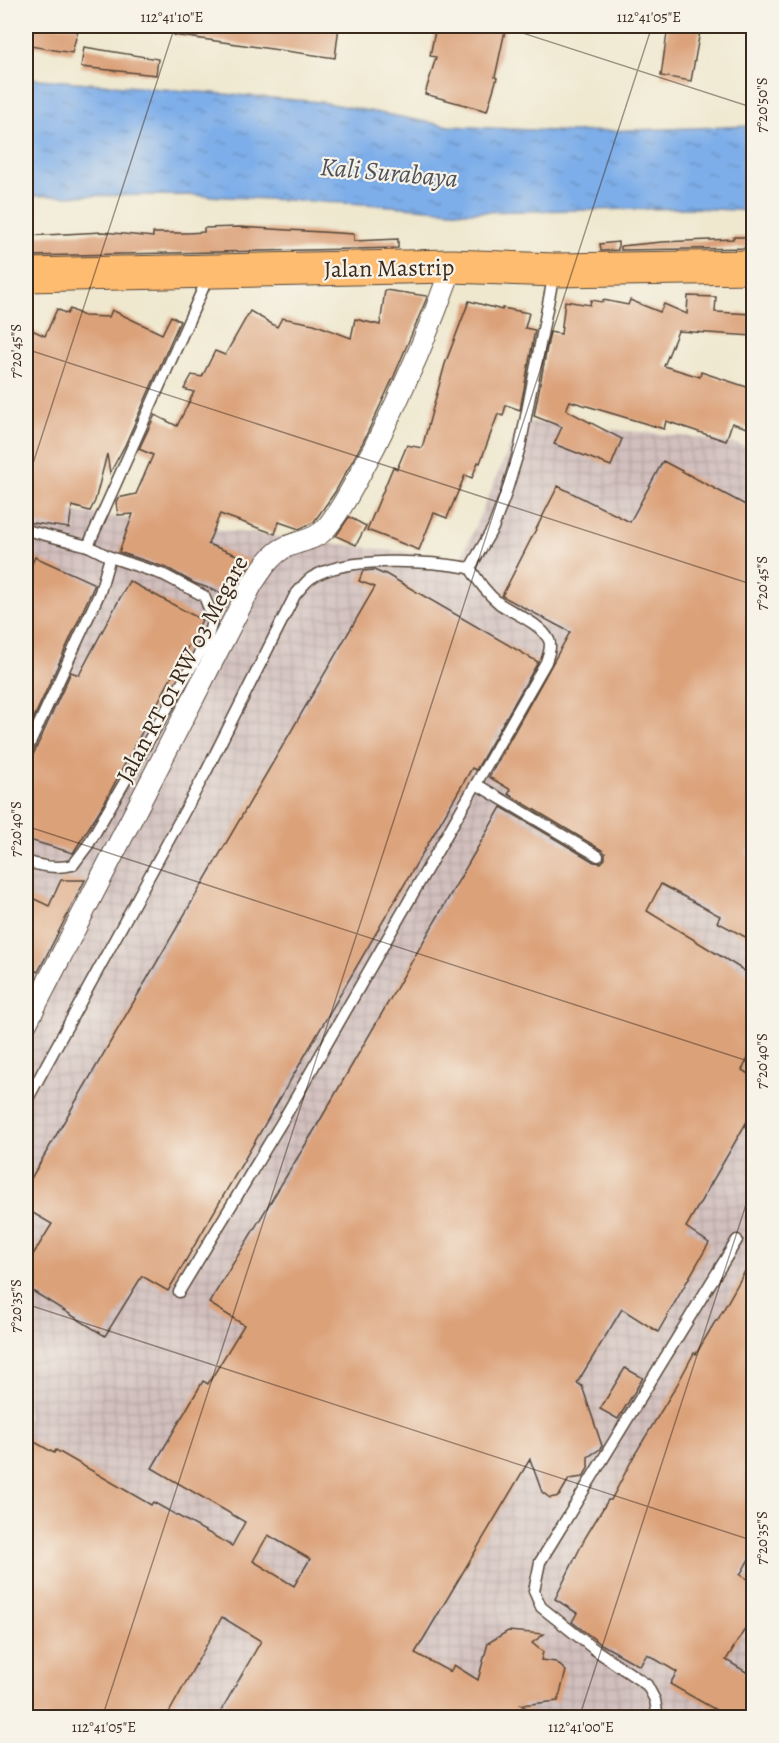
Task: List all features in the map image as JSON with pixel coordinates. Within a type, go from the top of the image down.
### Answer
[{"type":"main road","name":"Jalan Mastrip","points":[[26,275],[452,266],[555,270],[753,267]]},
{"type":"street","name":"Jalan RT 01 RW 03 Megare","points":[[26,1024],[252,584],[271,558],[283,549],[302,543],[324,530],[344,505],[397,404],[438,308],[452,266]]},
{"type":"lane","points":[[88,546],[211,270]]},
{"type":"lane","points":[[470,568],[493,528],[506,496],[520,447],[555,270]]},
{"type":"lane","points":[[26,530],[88,546],[110,557],[164,575],[204,596],[213,618],[207,640],[88,845],[73,865],[60,868],[42,867],[26,861]]},
{"type":"lane","points":[[26,752],[100,592],[110,557]]},
{"type":"lane","points":[[26,1102],[206,772],[283,623],[295,595],[309,578],[341,565],[438,562],[470,568],[491,597],[541,630],[550,641],[546,662],[283,1120],[179,1292]]},
{"type":"lane","points":[[476,784],[598,856]]},
{"type":"lane","points":[[658,1718],[655,1700],[647,1684],[594,1649],[541,1608],[534,1591],[540,1562],[737,1240]]},
{"type":"shaded area","points":[[521,421],[693,437],[753,447],[753,1717],[26,1718],[26,506],[461,559]]},
{"type":"water","name":"Kali Surabaya","points":[[26,78],[321,102],[449,126],[573,132],[753,126],[753,211],[694,208],[465,212],[366,204],[188,195],[26,196]]},
{"type":"building","points":[[34,26],[79,26],[72,53],[30,46]]},
{"type":"building","points":[[174,26],[339,26],[335,58],[174,35]]},
{"type":"building","points":[[436,26],[506,26],[495,77],[497,78],[487,111],[425,94],[436,57],[430,56]]},
{"type":"building","points":[[668,26],[701,26],[691,81],[661,76]]},
{"type":"building","points":[[84,47],[158,59],[156,75],[81,67]]},
{"type":"building","points":[[239,227],[354,234],[354,241],[398,239],[398,248],[26,256],[26,236],[103,232],[153,237],[153,233],[204,232],[204,228]]},
{"type":"building","points":[[733,237],[753,237],[753,248],[621,250],[621,246],[733,239]]},
{"type":"building","points":[[618,242],[618,250],[601,251],[600,244]]},
{"type":"building","points":[[385,290],[427,296],[394,376],[363,442],[335,492],[314,522],[299,529],[279,522],[275,534],[220,514],[208,544],[252,561],[231,596],[194,583],[167,568],[119,552],[133,514],[118,515],[116,502],[118,498],[136,494],[153,455],[139,449],[155,415],[177,426],[194,392],[184,389],[192,375],[202,377],[215,351],[225,355],[250,311],[277,327],[282,318],[314,324],[351,338],[355,319],[380,325]]},
{"type":"building","points":[[688,296],[716,297],[715,312],[753,314],[753,336],[678,331],[664,366],[700,377],[701,372],[753,389],[753,430],[732,423],[726,441],[666,421],[664,429],[570,401],[566,410],[622,439],[611,466],[554,444],[562,427],[534,416],[550,332],[561,334],[565,301],[590,305],[591,300],[603,302],[603,300],[628,305],[630,300],[660,312],[664,304],[687,314]]},
{"type":"building","points":[[469,301],[502,310],[502,308],[529,313],[525,328],[535,330],[520,410],[506,405],[503,416],[498,414],[472,478],[465,475],[447,518],[434,513],[419,550],[367,530],[393,467],[397,469],[407,445],[422,448],[445,364]]},
{"type":"building","points":[[57,309],[67,314],[70,309],[84,316],[109,317],[112,310],[162,334],[171,316],[180,321],[125,445],[110,473],[107,454],[95,501],[90,511],[72,506],[69,528],[26,522],[26,345],[32,330],[45,336]]},
{"type":"building","points":[[663,461],[753,509],[753,839],[746,853],[753,857],[753,941],[717,922],[720,916],[661,884],[647,911],[753,976],[753,1049],[742,1070],[753,1077],[753,1111],[686,1227],[709,1243],[658,1332],[622,1309],[577,1383],[582,1386],[602,1446],[588,1457],[588,1468],[583,1477],[569,1479],[559,1496],[550,1498],[542,1492],[530,1459],[415,1653],[450,1672],[454,1665],[478,1680],[488,1643],[508,1631],[544,1634],[532,1643],[543,1652],[541,1660],[556,1662],[566,1671],[558,1701],[521,1705],[542,1718],[217,1718],[261,1641],[222,1617],[166,1718],[26,1718],[26,1437],[54,1453],[56,1450],[151,1505],[153,1502],[232,1546],[245,1522],[152,1468],[203,1381],[208,1384],[244,1325],[209,1303],[315,1129],[501,807],[594,862],[601,863],[605,859],[605,853],[602,850],[508,794],[511,790],[489,777],[570,632],[502,596],[558,486],[630,522]],"holes":[[[268,1535],[310,1559],[294,1586],[253,1561]]]},
{"type":"building","points":[[349,517],[366,526],[356,545],[336,536]]},
{"type":"building","points":[[35,557],[95,584],[26,735],[26,577]]},
{"type":"building","points":[[374,570],[384,573],[538,662],[476,770],[472,768],[168,1291],[142,1276],[105,1336],[26,1287],[26,1266],[52,1224],[26,1209],[26,1187],[375,587],[359,581],[363,571]]},
{"type":"building","points":[[129,581],[202,620],[103,805],[73,853],[26,839],[26,759],[33,755],[71,672],[79,675]]},
{"type":"building","points":[[61,880],[85,880],[38,972],[26,966],[26,895],[49,906]]},
{"type":"building","points":[[753,1257],[753,1552],[740,1575],[753,1582],[753,1616],[726,1660],[753,1676],[753,1718],[730,1718],[670,1684],[677,1672],[647,1654],[640,1666],[601,1644],[572,1622],[577,1613],[555,1599],[585,1538],[608,1500],[611,1500],[694,1353],[696,1354],[717,1321]]},
{"type":"building","points":[[625,1368],[643,1378],[618,1419],[600,1409]]}]
